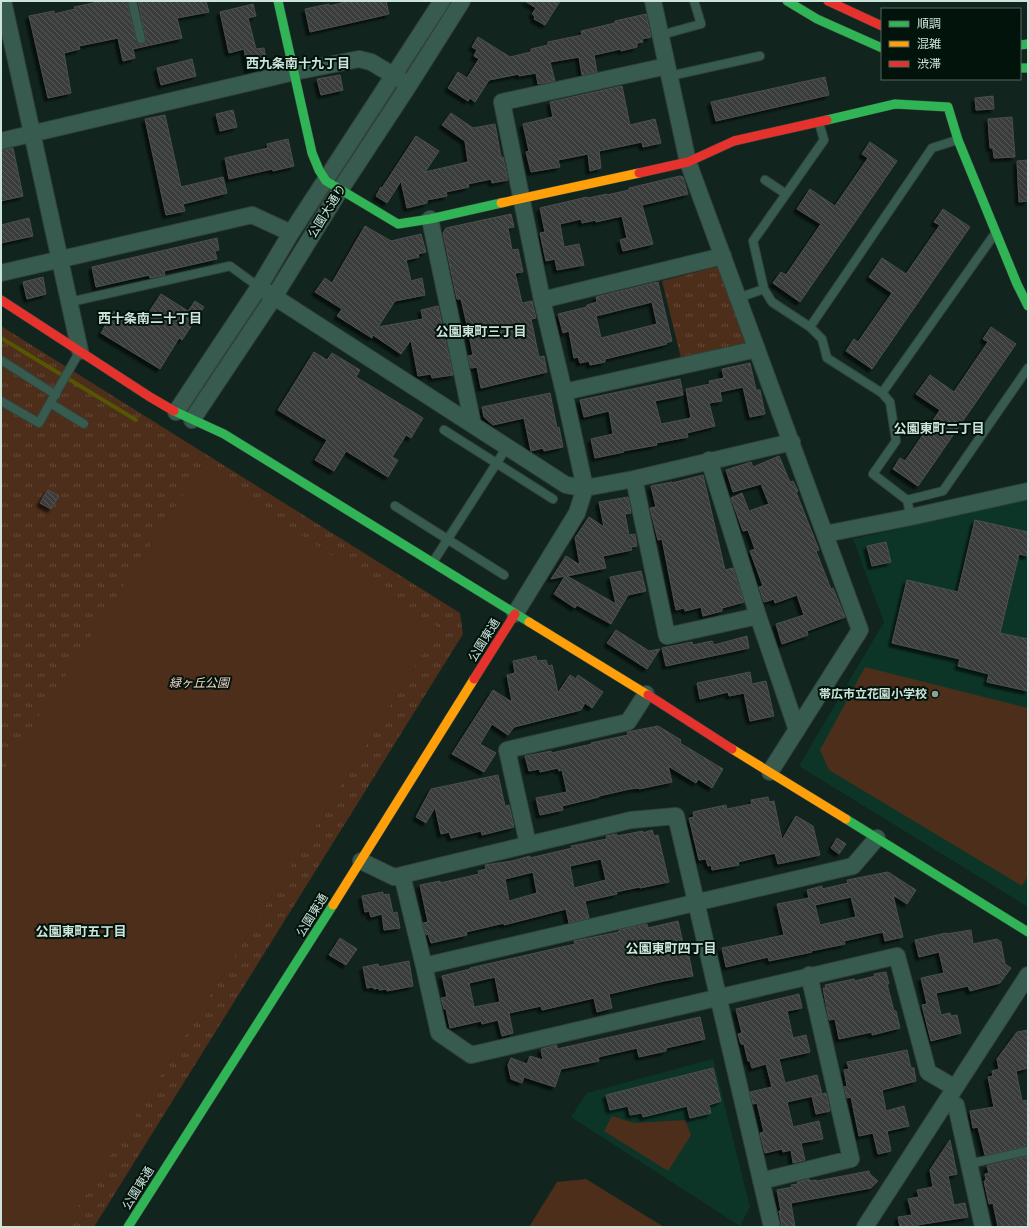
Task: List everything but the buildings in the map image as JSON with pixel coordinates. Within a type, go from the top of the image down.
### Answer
[{"type":"street","points":[[3,1],[80,351]]},
{"type":"street","points":[[278,1],[312,153],[319,170],[326,181],[398,224],[430,219],[688,162],[734,141],[895,104],[948,106],[958,140],[995,233],[1028,306]]},
{"type":"street","name":"公園大通り","points":[[176,412],[260,287],[291,233],[442,1]]},
{"type":"street","name":"公園大通り","points":[[192,420],[274,297],[340,190],[462,1]]},
{"type":"street","points":[[653,1],[688,162],[860,630],[770,772]]},
{"type":"street","points":[[787,1],[817,20],[881,48]]},
{"type":"street","points":[[828,1],[881,26]]},
{"type":"street","points":[[1,141],[294,72],[358,59],[371,62],[409,85]]},
{"type":"street","points":[[514,614],[577,513],[585,488],[542,300],[502,102],[669,71]]},
{"type":"street","points":[[1,272],[60,260],[252,215],[291,233]]},
{"type":"street","points":[[430,219],[473,425]]},
{"type":"street","points":[[542,300],[723,256]]},
{"type":"street","points":[[260,287],[566,485],[585,488],[634,479],[709,460],[792,442]]},
{"type":"street","points":[[1,300],[176,412],[224,434],[1028,932]]},
{"type":"street","points":[[564,392],[757,349]]},
{"type":"street","points":[[709,460],[758,616],[797,730]]},
{"type":"street","points":[[634,479],[667,636],[758,616]]},
{"type":"street","points":[[825,534],[911,517],[1028,490]]},
{"type":"street","name":"公園東通","points":[[128,1227],[361,860],[514,614]]},
{"type":"street","points":[[528,844],[506,750],[628,722],[646,694]]},
{"type":"street","points":[[361,860],[394,877],[631,820],[676,816],[772,1227]]},
{"type":"street","points":[[424,966],[853,866],[877,838]]},
{"type":"street","points":[[402,875],[439,1033],[471,1055],[897,956],[928,1072],[951,1094],[956,1105],[983,1227]]},
{"type":"street","points":[[865,1227],[1028,975]]},
{"type":"street","points":[[761,1181],[851,1159],[809,976]]},
{"type":"lane","points":[[132,1],[141,39]]},
{"type":"lane","points":[[661,35],[701,24],[694,1]]},
{"type":"lane","points":[[669,71],[760,56]]},
{"type":"lane","points":[[819,122],[824,140],[753,241],[764,289],[772,302],[810,327],[822,339],[827,358],[882,393],[890,402],[896,441],[873,474],[907,500],[911,517]]},
{"type":"lane","points":[[810,327],[932,148],[958,140]]},
{"type":"lane","points":[[765,180],[786,194]]},
{"type":"lane","points":[[882,393],[995,233]]},
{"type":"lane","points":[[70,302],[230,266],[260,287]]},
{"type":"lane","points":[[738,298],[764,289]]},
{"type":"lane","points":[[1,401],[39,423],[80,351]]},
{"type":"lane","points":[[1,360],[56,394]]},
{"type":"lane","points":[[907,500],[943,491],[1028,368]]},
{"type":"lane","points":[[50,403],[84,424]]},
{"type":"lane","points":[[444,430],[553,499]]},
{"type":"lane","points":[[432,563],[507,447]]},
{"type":"lane","points":[[395,506],[504,575]]},
{"type":"lane","points":[[969,1164],[1027,1151]]},
{"type":"shaded area","name":"帯広市立花園小学校","points":[[1028,500],[1028,907],[799,766],[884,622],[853,539]]},
{"type":"shaded area","points":[[713,1059],[750,1207],[740,1226],[571,1117],[587,1093]]},
{"type":"green space","points":[[719,266],[749,342],[681,358],[662,281]]},
{"type":"green space","name":"緑ヶ丘公園","points":[[1,326],[460,613],[463,634],[94,1227],[1,1227]]},
{"type":"green space","name":"緑ヶ丘公園","points":[[201,467],[439,628],[66,1227],[1,1227],[1,774]]},
{"type":"green space","points":[[865,667],[1028,708],[1028,876],[1022,886],[829,770],[820,750]]},
{"type":"green space","points":[[612,1116],[634,1123],[685,1120],[691,1135],[668,1171],[604,1131]]},
{"type":"green space","points":[[586,1179],[664,1227],[529,1227],[557,1182]]},
{"type":"waterway","points":[[1,338],[136,420]]},
{"type":"traffic: fast","points":[[278,1],[312,153],[319,170],[326,181],[398,224],[430,219],[501,203]]},
{"type":"traffic: fast","points":[[787,1],[817,19],[881,48]]},
{"type":"traffic: fast","points":[[1021,45],[1028,44]]},
{"type":"traffic: fast","points":[[1021,68],[1028,68]]},
{"type":"traffic: fast","points":[[827,120],[895,104],[948,107],[958,140],[1017,284],[1028,306]]},
{"type":"traffic: fast","points":[[174,411],[224,434],[529,622]]},
{"type":"traffic: fast","points":[[846,819],[1028,932]]},
{"type":"traffic: fast","points":[[128,1227],[333,905]]},
{"type":"traffic: slow","points":[[501,203],[639,173]]},
{"type":"traffic: slow","points":[[529,622],[648,695]]},
{"type":"traffic: slow","points":[[333,905],[474,679]]},
{"type":"traffic: slow","points":[[732,749],[846,819]]},
{"type":"traffic: jam","points":[[828,1],[881,26]]},
{"type":"traffic: jam","points":[[639,173],[688,162],[734,141],[827,120]]},
{"type":"traffic: jam","points":[[1,300],[174,411]]},
{"type":"traffic: jam","points":[[474,679],[515,614]]},
{"type":"traffic: jam","points":[[648,695],[732,749]]},
{"type":"place","name":"帯広市立花園小学校","points":[[935,694]]},
{"type":"district","name":"西九条南十九丁目","points":[[298,63]]},
{"type":"district","name":"西十条南二十丁目","points":[[150,318]]},
{"type":"district","name":"公園東町三丁目","points":[[481,331]]},
{"type":"district","name":"公園東町二丁目","points":[[939,428]]},
{"type":"district","name":"公園東町五丁目","points":[[81,931]]},
{"type":"district","name":"公園東町四丁目","points":[[671,948]]}]
